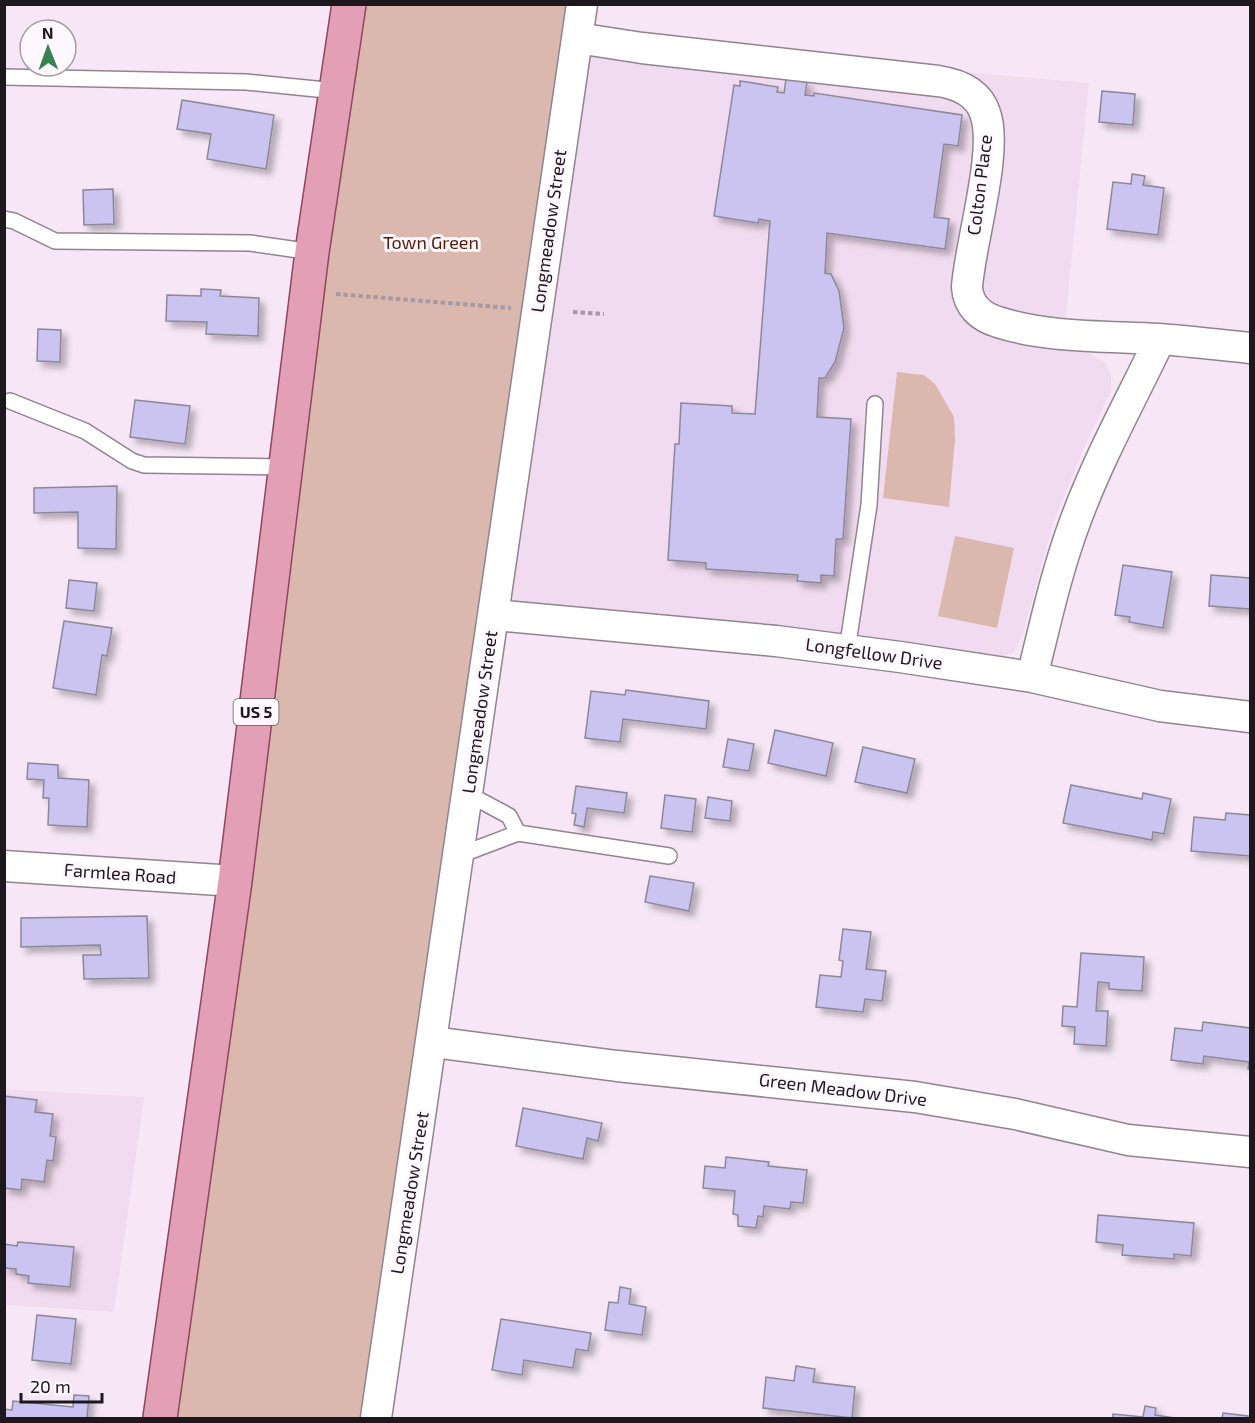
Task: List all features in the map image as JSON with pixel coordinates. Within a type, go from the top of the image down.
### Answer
[{"type":"main road","name":"US 5","points":[[160,1419],[235,881],[312,252],[349,4]]},
{"type":"street","name":"Longmeadow Street","points":[[376,1419],[433,1041],[582,4]]},
{"type":"street","name":"Colton Place","points":[[577,38],[642,48],[947,82],[961,87],[976,98],[987,117],[988,153],[968,271],[968,295],[973,306],[998,322],[1013,326],[1076,335],[1160,339],[1251,348]]},
{"type":"street","points":[[1032,677],[1054,588],[1075,523],[1097,469],[1160,339]]},
{"type":"street","name":"Longfellow Drive","points":[[495,615],[847,650],[1032,677],[1160,706],[1251,717]]},
{"type":"street","name":"Farmlea Road","points":[[4,866],[235,881]]},
{"type":"street","name":"Green Meadow Drive","points":[[433,1041],[617,1066],[915,1097],[1015,1114],[1128,1140],[1251,1152]]},
{"type":"lane","points":[[4,77],[235,82],[336,91]]},
{"type":"lane","points":[[4,219],[14,220],[55,241],[250,243],[312,252]]},
{"type":"lane","points":[[10,401],[85,431],[144,465],[286,467]]},
{"type":"lane","points":[[847,650],[869,505],[875,404]]},
{"type":"lane","points":[[468,794],[508,816],[518,833]]},
{"type":"lane","points":[[460,855],[518,833],[669,856]]},
{"type":"path","points":[[329,294],[517,308]]},
{"type":"path","points":[[573,312],[604,314]]},
{"type":"shaded area","points":[[577,38],[1089,83],[1063,346],[1080,348],[1105,362],[1111,376],[1111,391],[1083,450],[1053,524],[1024,631],[1014,652],[994,660],[495,615]]},
{"type":"shaded area","points":[[4,1089],[144,1097],[114,1312],[5,1305]]},
{"type":"green space","name":"Town Green","points":[[349,5],[582,5],[376,1418],[160,1418]]},
{"type":"green space","points":[[897,372],[924,375],[935,384],[954,417],[955,439],[949,507],[883,498]]},
{"type":"green space","points":[[955,536],[1014,548],[997,628],[938,616]]},
{"type":"building","points":[[786,79],[807,82],[805,95],[814,96],[814,93],[962,115],[958,146],[944,144],[934,217],[949,219],[945,249],[827,233],[825,273],[831,274],[839,291],[844,328],[835,362],[825,378],[819,378],[817,417],[851,419],[843,539],[836,539],[834,576],[821,575],[821,583],[797,581],[798,575],[706,569],[706,563],[668,560],[675,444],[679,444],[681,403],[732,406],[732,413],[755,414],[770,221],[759,219],[758,223],[714,216],[734,85],[740,86],[740,81],[778,87],[777,92],[784,93]]},
{"type":"building","points":[[1102,91],[1135,94],[1133,125],[1099,122]]},
{"type":"building","points":[[182,100],[274,115],[266,169],[207,159],[211,134],[177,129]]},
{"type":"building","points":[[1132,174],[1145,176],[1143,185],[1164,188],[1158,235],[1107,229],[1113,182],[1131,184]]},
{"type":"building","points":[[113,189],[114,224],[84,225],[83,190]]},
{"type":"building","points":[[201,289],[221,290],[220,296],[259,298],[258,336],[206,334],[207,322],[166,321],[167,295],[201,296]]},
{"type":"building","points":[[38,329],[61,330],[60,362],[37,361]]},
{"type":"building","points":[[135,400],[190,406],[185,444],[130,437]]},
{"type":"building","points":[[117,486],[116,549],[78,548],[78,512],[34,513],[34,488]]},
{"type":"building","points":[[1123,565],[1172,572],[1163,628],[1129,622],[1130,617],[1115,615]]},
{"type":"building","points":[[1211,575],[1250,578],[1250,609],[1209,606]]},
{"type":"building","points":[[69,580],[97,583],[94,611],[66,608]]},
{"type":"building","points":[[64,621],[112,628],[107,656],[102,655],[96,695],[53,688]]},
{"type":"building","points":[[626,690],[709,701],[706,729],[623,719],[620,742],[585,738],[591,691],[625,695]]},
{"type":"building","points":[[775,730],[833,743],[826,776],[768,763]]},
{"type":"building","points":[[728,739],[754,744],[749,771],[723,767]]},
{"type":"building","points":[[863,747],[915,759],[907,793],[855,782]]},
{"type":"building","points":[[28,763],[58,765],[58,778],[89,780],[87,827],[48,825],[49,798],[43,798],[44,780],[27,779]]},
{"type":"building","points":[[1071,785],[1142,799],[1143,793],[1171,799],[1164,834],[1153,832],[1152,840],[1063,823]]},
{"type":"building","points":[[576,786],[627,793],[624,813],[587,808],[584,827],[574,825],[576,814],[572,813]]},
{"type":"building","points":[[665,795],[696,799],[692,832],[661,828]]},
{"type":"building","points":[[708,797],[732,801],[730,821],[705,818]]},
{"type":"building","points":[[1226,813],[1250,815],[1250,856],[1191,851],[1194,817],[1225,820]]},
{"type":"building","points":[[650,876],[694,883],[689,911],[645,902]]},
{"type":"building","points":[[147,916],[149,978],[84,979],[83,955],[101,955],[100,945],[21,947],[21,918]]},
{"type":"building","points":[[843,929],[871,932],[866,969],[886,971],[882,1001],[865,999],[863,1012],[816,1007],[820,975],[841,977],[843,961],[839,960]]},
{"type":"building","points":[[1081,953],[1144,957],[1142,991],[1109,989],[1109,983],[1098,982],[1096,1011],[1108,1011],[1106,1046],[1074,1044],[1075,1027],[1062,1026],[1063,1006],[1077,1007]]},
{"type":"building","points":[[1203,1022],[1250,1028],[1250,1069],[1248,1069],[1249,1062],[1204,1056],[1203,1064],[1171,1060],[1175,1028],[1202,1031]]},
{"type":"building","points":[[4,1096],[37,1100],[35,1112],[53,1114],[50,1136],[56,1137],[53,1161],[47,1160],[44,1182],[22,1179],[21,1190],[4,1188]]},
{"type":"building","points":[[523,1108],[602,1123],[598,1141],[587,1138],[583,1159],[516,1146]]},
{"type":"building","points":[[726,1157],[769,1162],[768,1166],[807,1170],[803,1203],[791,1202],[790,1209],[764,1206],[763,1217],[758,1216],[756,1228],[738,1226],[738,1215],[733,1214],[735,1191],[703,1188],[705,1166],[725,1168]]},
{"type":"building","points":[[1098,1215],[1194,1223],[1191,1256],[1174,1254],[1174,1259],[1122,1255],[1123,1245],[1096,1242]]},
{"type":"building","points":[[18,1242],[74,1247],[70,1287],[28,1283],[29,1276],[16,1274],[16,1269],[4,1268],[4,1244],[17,1246]]},
{"type":"building","points":[[620,1287],[631,1289],[629,1304],[646,1307],[642,1335],[605,1330],[609,1302],[618,1303]]},
{"type":"building","points":[[37,1315],[76,1319],[71,1364],[32,1360]]},
{"type":"building","points":[[501,1319],[591,1333],[588,1351],[576,1349],[573,1368],[524,1360],[522,1375],[492,1370]]},
{"type":"building","points":[[796,1366],[815,1369],[813,1382],[855,1387],[852,1418],[763,1408],[766,1377],[794,1381]]},
{"type":"building","points":[[74,1395],[89,1396],[87,1418],[4,1418],[4,1409],[12,1410],[13,1401],[73,1407]]},
{"type":"building","points":[[1145,1406],[1156,1408],[1155,1415],[1175,1418],[1113,1418],[1113,1414],[1143,1417]]},
{"type":"building","points":[[1223,1413],[1248,1416],[1248,1418],[1222,1418]]}]
